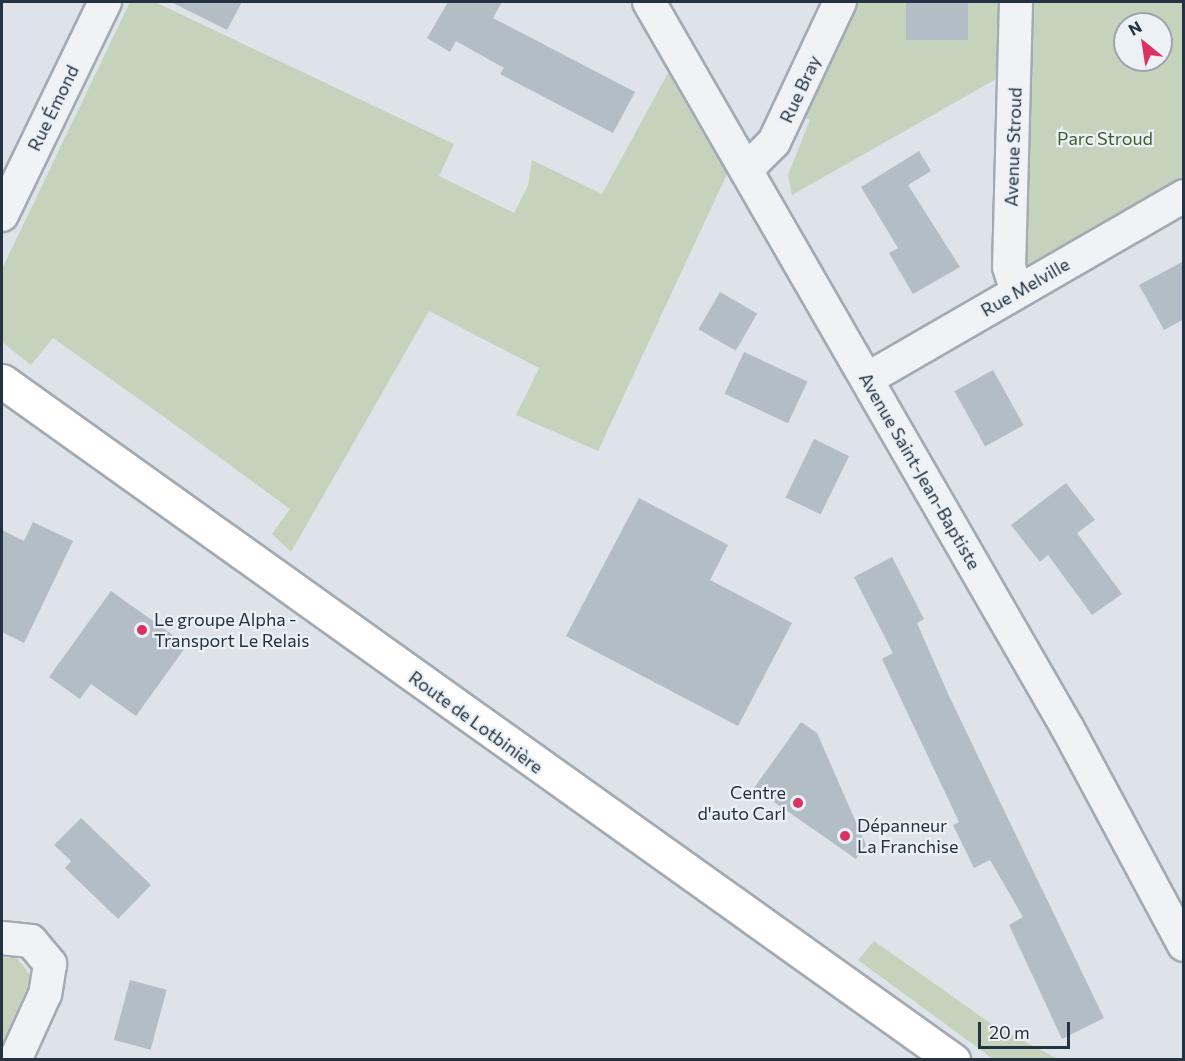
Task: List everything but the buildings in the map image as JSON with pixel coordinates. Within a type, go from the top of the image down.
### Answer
[{"type":"main road","name":"Route de Lotbinière","points":[[2,381],[953,1059]]},
{"type":"street","name":"Rue Émond","points":[[2,215],[105,2]]},
{"type":"street","name":"Avenue Saint-Jean-Baptiste","points":[[649,2],[1068,729],[1184,945]]},
{"type":"street","name":"Rue Bray","points":[[747,169],[779,133],[840,2]]},
{"type":"street","name":"Avenue Stroud","points":[[1016,2],[1009,267],[1017,292]]},
{"type":"street","name":"Rue Melville","points":[[867,379],[1184,196]]},
{"type":"street","points":[[2,938],[31,941],[50,964],[45,994],[15,1059]]},
{"type":"green space","points":[[130,2],[155,2],[454,144],[439,176],[514,213],[528,186],[532,160],[602,194],[668,73],[727,174],[598,451],[516,415],[539,368],[429,311],[291,552],[272,534],[290,509],[167,419],[53,338],[31,365],[2,342],[2,269]]},
{"type":"green space","name":"Parc Stroud","points":[[859,2],[1183,2],[1183,184],[1027,269],[1022,259],[1027,77],[998,78],[792,195],[788,175],[810,120],[805,118]]},
{"type":"green space","points":[[874,941],[990,1023],[1058,1059],[993,1059],[858,960]]},
{"type":"green space","points":[[16,957],[32,977],[2,1043],[2,958]]},
{"type":"place","name":"Le groupe Alpha - Transport Le Relais","points":[[142,630]]},
{"type":"place","name":"Centre d'auto Carl","points":[[798,803]]},
{"type":"place","name":"Dépanneur La Franchise","points":[[845,836]]}]
